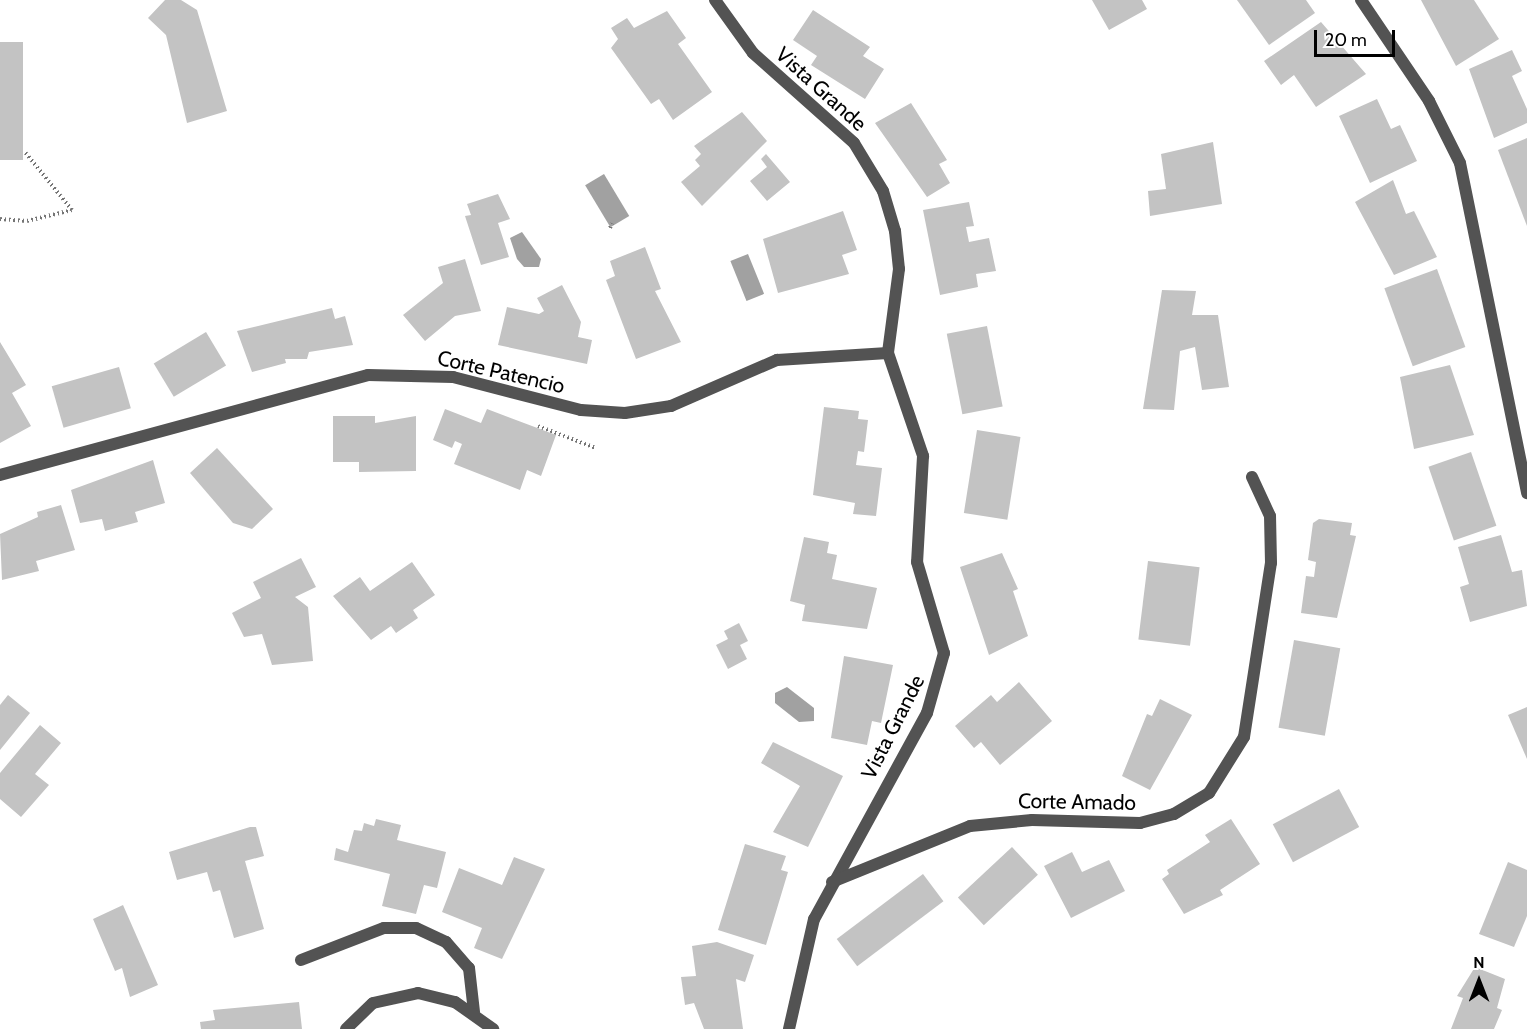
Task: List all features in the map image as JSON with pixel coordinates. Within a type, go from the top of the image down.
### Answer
[{"type":"street","name":"Vista Grande","points":[[715,0],[753,53],[854,143],[875,174],[898,249],[888,353],[924,456],[917,562],[942,637],[943,671],[927,713],[832,882],[805,942],[789,1029]]},
{"type":"street","points":[[1361,0],[1442,121],[1463,173],[1527,493]]},
{"type":"street","name":"Corte Patencio","points":[[0,475],[368,375],[453,377],[581,410],[625,413],[686,401],[777,360],[888,353]]},
{"type":"street","name":"Corte Amado","points":[[832,882],[970,826],[1021,820],[1140,823],[1174,814],[1209,793],[1244,737],[1271,563],[1270,516],[1252,477]]},
{"type":"street","points":[[301,960],[384,928],[416,928],[446,942],[469,968],[474,1012]]},
{"type":"street","points":[[346,1029],[373,1003],[409,993],[445,998],[474,1012],[493,1029]]},
{"type":"path","points":[[0,219],[27,221],[72,210],[24,151]]},
{"type":"path","points":[[538,426],[596,448]]},
{"type":"shaded area","points":[[604,174],[629,216],[610,227],[585,185]]},
{"type":"shaded area","points":[[522,232],[541,259],[539,267],[524,267],[517,259],[510,238]]},
{"type":"shaded area","points":[[748,254],[764,294],[746,301],[730,261]]},
{"type":"shaded area","points":[[787,687],[814,708],[814,721],[799,722],[775,703],[775,693]]},
{"type":"building","points":[[165,0],[181,0],[197,10],[227,111],[187,123],[166,35],[148,18]]},
{"type":"building","points":[[1092,0],[1142,0],[1147,9],[1109,30]]},
{"type":"building","points":[[1237,0],[1306,0],[1315,13],[1269,45]]},
{"type":"building","points":[[1421,0],[1474,0],[1499,39],[1456,66]]},
{"type":"building","points":[[813,10],[870,47],[863,56],[884,69],[865,99],[811,65],[817,56],[793,40]]},
{"type":"building","points":[[667,11],[686,38],[678,44],[712,92],[673,120],[659,99],[651,104],[611,48],[618,39],[611,28],[627,18],[634,28]]},
{"type":"building","points":[[1321,22],[1366,74],[1316,107],[1294,75],[1281,85],[1264,61]]},
{"type":"building","points":[[0,42],[23,42],[23,160],[0,160]]},
{"type":"building","points":[[1512,50],[1522,71],[1512,76],[1527,109],[1527,123],[1494,138],[1469,69]]},
{"type":"building","points":[[1377,99],[1391,129],[1400,125],[1417,161],[1370,183],[1339,116]]},
{"type":"building","points":[[911,103],[947,160],[939,164],[950,183],[927,197],[875,123]]},
{"type":"building","points":[[742,112],[767,141],[702,206],[681,182],[700,166],[695,160],[701,154],[694,146]]},
{"type":"building","points":[[1527,138],[1527,226],[1498,150]]},
{"type":"building","points":[[1213,142],[1222,204],[1150,216],[1148,191],[1166,189],[1161,154]]},
{"type":"building","points":[[766,154],[790,182],[767,201],[750,181],[767,167],[761,159]]},
{"type":"building","points":[[1393,180],[1406,214],[1414,211],[1437,257],[1394,275],[1355,202]]},
{"type":"building","points":[[498,194],[510,219],[498,223],[509,257],[481,265],[465,216],[471,215],[467,204]]},
{"type":"building","points":[[969,202],[974,226],[966,227],[969,242],[989,238],[996,271],[976,274],[978,287],[940,295],[923,210]]},
{"type":"building","points":[[843,211],[857,250],[842,255],[849,274],[778,293],[763,239]]},
{"type":"building","points":[[645,247],[661,289],[655,291],[681,342],[636,359],[606,280],[615,276],[610,261]]},
{"type":"building","points":[[465,259],[481,311],[455,316],[425,341],[403,315],[443,283],[438,267]]},
{"type":"building","points":[[1437,269],[1465,347],[1413,366],[1384,288]]},
{"type":"building","points":[[562,285],[581,322],[578,337],[592,340],[587,364],[498,345],[507,307],[539,314],[544,311],[537,298]]},
{"type":"building","points":[[1162,290],[1196,291],[1192,315],[1218,315],[1229,387],[1202,390],[1195,347],[1180,351],[1174,410],[1143,409]]},
{"type":"building","points":[[332,308],[335,319],[345,316],[353,345],[309,352],[307,359],[285,359],[286,363],[252,372],[237,331]]},
{"type":"building","points":[[987,326],[1003,406],[962,414],[947,334]]},
{"type":"building","points":[[206,332],[226,365],[174,397],[154,363]]},
{"type":"building","points":[[0,342],[26,385],[12,393],[31,426],[0,443]]},
{"type":"building","points":[[1450,365],[1474,435],[1414,449],[1400,377]]},
{"type":"building","points":[[119,367],[131,408],[64,428],[52,386]]},
{"type":"building","points":[[824,407],[859,411],[858,419],[868,420],[864,452],[858,451],[856,465],[882,468],[876,516],[853,514],[855,503],[813,495]]},
{"type":"building","points":[[445,409],[481,423],[487,409],[556,435],[541,476],[527,470],[520,490],[454,464],[462,444],[455,441],[452,448],[433,440]]},
{"type":"building","points":[[333,416],[375,416],[375,423],[416,416],[416,471],[359,472],[359,462],[333,462]]},
{"type":"building","points":[[977,430],[1020,437],[1007,520],[964,513]]},
{"type":"building","points":[[217,448],[273,509],[252,529],[233,523],[190,473]]},
{"type":"building","points":[[1471,452],[1496,526],[1454,540],[1428,467]]},
{"type":"building","points":[[153,460],[165,503],[135,512],[138,522],[105,531],[102,519],[80,523],[71,490]]},
{"type":"building","points":[[61,505],[75,550],[36,561],[39,571],[2,580],[0,534],[38,517],[37,512]]},
{"type":"building","points":[[1319,519],[1352,523],[1350,535],[1356,536],[1337,618],[1301,613],[1306,576],[1314,577],[1316,562],[1308,560],[1313,523]]},
{"type":"building","points":[[1501,535],[1512,572],[1522,570],[1527,606],[1470,622],[1460,587],[1469,584],[1458,547]]},
{"type":"building","points":[[804,537],[829,542],[827,553],[837,555],[832,579],[877,588],[867,629],[802,621],[805,605],[790,601]]},
{"type":"building","points":[[1002,553],[1018,589],[1013,591],[1028,636],[989,655],[960,567]]},
{"type":"building","points":[[301,558],[316,587],[295,597],[308,607],[313,661],[272,665],[262,634],[244,637],[232,613],[261,598],[253,582]]},
{"type":"building","points":[[1148,561],[1200,567],[1190,646],[1138,639]]},
{"type":"building","points":[[412,562],[435,595],[413,610],[418,618],[396,633],[391,626],[371,640],[333,596],[360,577],[370,591]]},
{"type":"building","points":[[739,623],[748,641],[740,645],[747,659],[728,669],[716,645],[728,639],[724,631]]},
{"type":"building","points":[[1294,640],[1340,648],[1325,736],[1279,728]]},
{"type":"building","points":[[844,656],[893,665],[881,723],[872,721],[867,745],[831,738]]},
{"type":"building","points":[[1019,682],[1052,721],[1000,765],[981,742],[974,748],[955,726],[991,695],[997,702]]},
{"type":"building","points":[[8,695],[30,713],[0,750],[0,705]]},
{"type":"building","points":[[1160,699],[1192,715],[1150,790],[1122,776],[1147,714],[1152,716]]},
{"type":"building","points":[[1527,707],[1527,759],[1508,715]]},
{"type":"building","points":[[40,725],[61,743],[35,774],[49,785],[21,817],[0,799],[0,773]]},
{"type":"building","points":[[773,742],[843,776],[808,847],[773,832],[800,786],[761,763]]},
{"type":"building","points":[[1339,789],[1359,827],[1293,862],[1273,824]]},
{"type":"building","points":[[376,819],[401,825],[397,840],[446,852],[437,888],[424,885],[416,914],[382,906],[390,874],[334,860],[336,848],[348,852],[354,830],[362,831],[364,823],[374,826]]},
{"type":"building","points":[[1231,819],[1260,864],[1220,890],[1223,895],[1184,914],[1162,879],[1169,874],[1167,870],[1210,842],[1205,835]]},
{"type":"building","points":[[256,827],[264,856],[245,861],[264,929],[234,938],[220,890],[213,892],[207,872],[177,880],[169,852]]},
{"type":"building","points":[[745,844],[786,856],[781,870],[788,872],[766,945],[718,930]]},
{"type":"building","points":[[1012,847],[1038,875],[984,925],[958,897]]},
{"type":"building","points":[[1072,852],[1082,872],[1109,860],[1125,891],[1071,918],[1044,866]]},
{"type":"building","points":[[514,857],[545,869],[502,959],[474,948],[482,928],[442,912],[459,868],[502,885]]},
{"type":"building","points":[[1508,862],[1527,870],[1527,916],[1514,947],[1479,934]]},
{"type":"building","points":[[923,874],[943,901],[857,966],[837,939]]},
{"type":"building","points":[[123,905],[158,985],[130,997],[122,968],[115,971],[93,919]]},
{"type":"building","points":[[717,942],[754,955],[745,982],[736,979],[743,1029],[704,1029],[694,1003],[685,1005],[681,977],[696,976],[692,946]]},
{"type":"building","points":[[1475,967],[1505,979],[1497,1008],[1502,1010],[1494,1029],[1451,1029],[1463,998],[1457,996]]},
{"type":"building","points":[[299,1002],[302,1029],[201,1029],[200,1022],[215,1020],[213,1010]]}]
